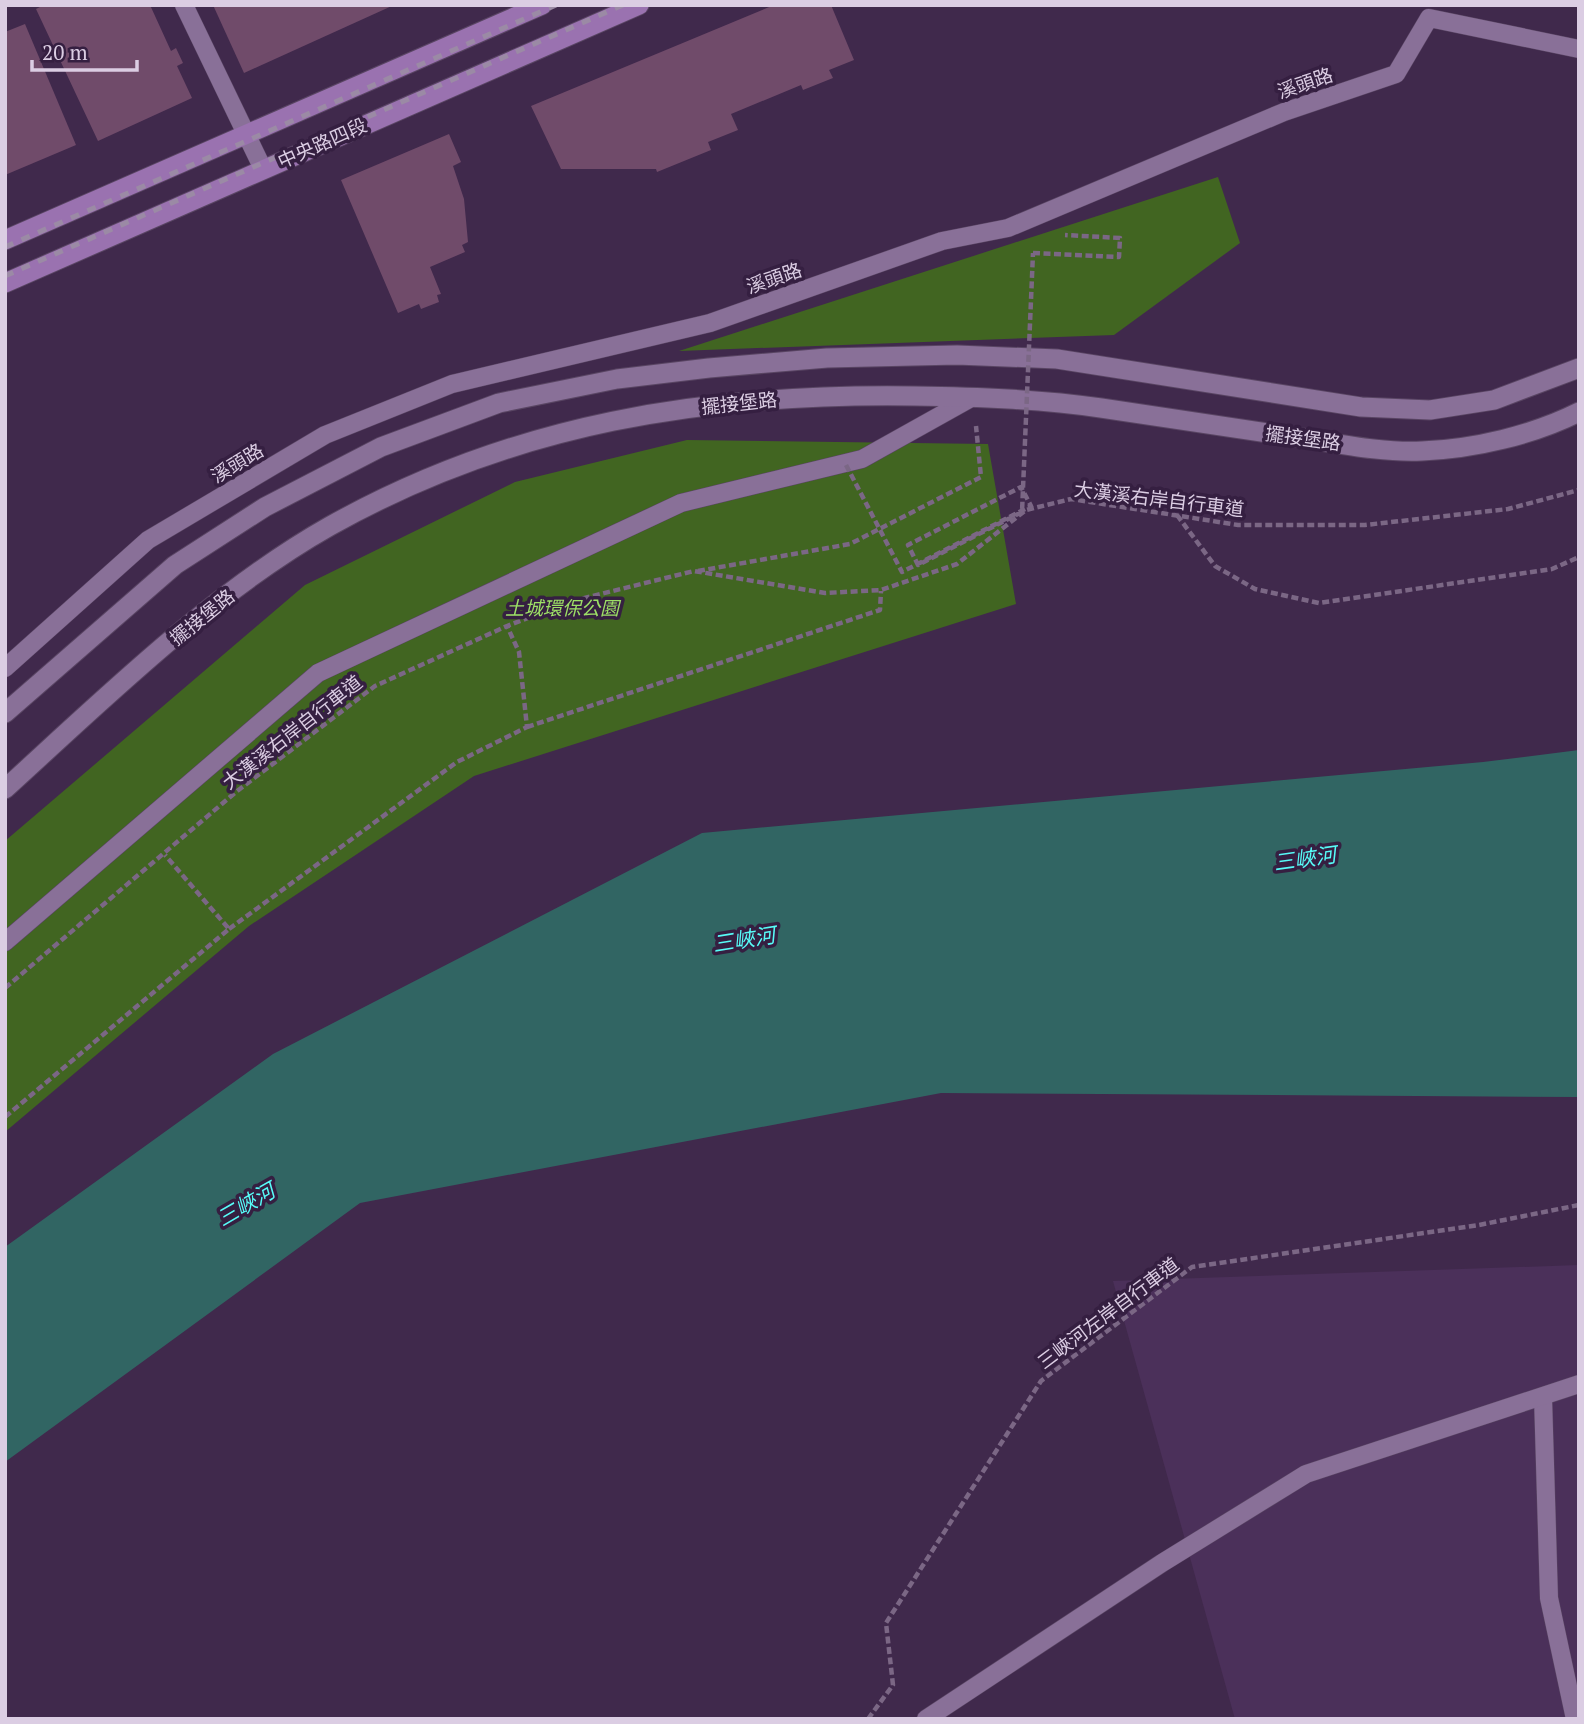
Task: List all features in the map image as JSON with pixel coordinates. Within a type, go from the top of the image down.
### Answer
[{"type":"main road","name":"中央路四段","points":[[5,240],[542,5]]},
{"type":"main road","name":"中央路四段","points":[[5,283],[639,5]]},
{"type":"street","name":"擺接堡路","points":[[5,713],[175,565],[265,507],[381,447],[499,403],[617,379],[709,368],[827,358],[957,355],[1057,359],[1361,407],[1430,410],[1494,400],[1579,368]]},
{"type":"street","name":"擺接堡路","points":[[5,789],[117,687],[230,593],[328,527],[438,473],[523,442],[638,415],[766,399],[845,395],[1054,401],[1339,444],[1421,451],[1501,440],[1579,411]]},
{"type":"lane","points":[[184,5],[248,133],[263,169]]},
{"type":"lane","name":"溪頭路","points":[[5,668],[148,540],[326,435],[452,384],[710,323],[942,241],[1008,228],[1052,212],[1284,112],[1396,74],[1429,18],[1579,49]]},
{"type":"lane","points":[[5,942],[318,673],[681,503],[846,465],[862,459],[973,397]]},
{"type":"lane","points":[[926,1719],[1163,1563],[1306,1474],[1579,1384]]},
{"type":"lane","points":[[1543,1397],[1549,1598],[1575,1719]]},
{"type":"path","points":[[846,465],[902,572],[914,566],[925,561],[1020,512],[1031,506],[1026,496],[1021,487],[908,545],[913,555],[918,565],[1022,512],[1023,499],[1023,485],[1033,253],[1119,257],[1120,238],[1057,234]]},
{"type":"path","points":[[694,571],[849,544],[981,477],[973,397]]},
{"type":"path","name":"大漢溪右岸自行車道","points":[[5,988],[165,855],[236,792],[375,686],[507,626],[572,601],[694,571],[825,593],[881,590],[957,564],[1026,510],[1071,499],[1176,513],[1237,525],[1365,525],[1508,509],[1579,491]]},
{"type":"path","points":[[1176,513],[1215,566],[1255,589],[1319,603],[1552,569],[1579,557]]},
{"type":"path","points":[[5,1117],[229,929],[457,762],[527,727],[880,610],[881,590]]},
{"type":"path","points":[[507,626],[519,652],[527,727]]},
{"type":"path","points":[[165,855],[229,929]]},
{"type":"path","name":"三峽河左岸自行車道","points":[[868,1719],[893,1685],[886,1623],[1041,1381],[1192,1267],[1479,1225],[1579,1205]]},
{"type":"shaded area","points":[[1579,1265],[1579,1719],[1235,1719],[1113,1281]]},
{"type":"green space","points":[[1218,177],[1240,243],[1114,335],[679,351]]},
{"type":"green space","name":"土城環保公園","points":[[687,440],[988,444],[1016,604],[474,776],[249,926],[5,1132],[5,841],[305,585],[515,482]]},
{"type":"water","name":"三峽河","points":[[1579,750],[1579,1097],[941,1093],[360,1203],[5,1462],[5,1247],[273,1054],[702,833],[1483,762]]},
{"type":"building","points":[[44,5],[150,5],[171,51],[176,48],[183,63],[177,66],[192,98],[98,141],[36,9]]},
{"type":"building","points":[[213,5],[394,5],[244,73]]},
{"type":"building","points":[[774,5],[831,5],[854,60],[829,70],[833,78],[803,90],[801,85],[731,114],[738,130],[708,142],[711,150],[657,172],[656,169],[561,169],[531,106]]},
{"type":"building","points":[[25,24],[76,145],[5,175],[5,32]]},
{"type":"building","points":[[449,134],[461,162],[453,166],[464,199],[468,242],[462,245],[465,252],[430,267],[441,294],[437,295],[439,302],[421,309],[419,304],[398,313],[341,180]]},
{"type":"railway","points":[[5,247],[556,5]]},
{"type":"railway","points":[[5,276],[623,5]]}]
